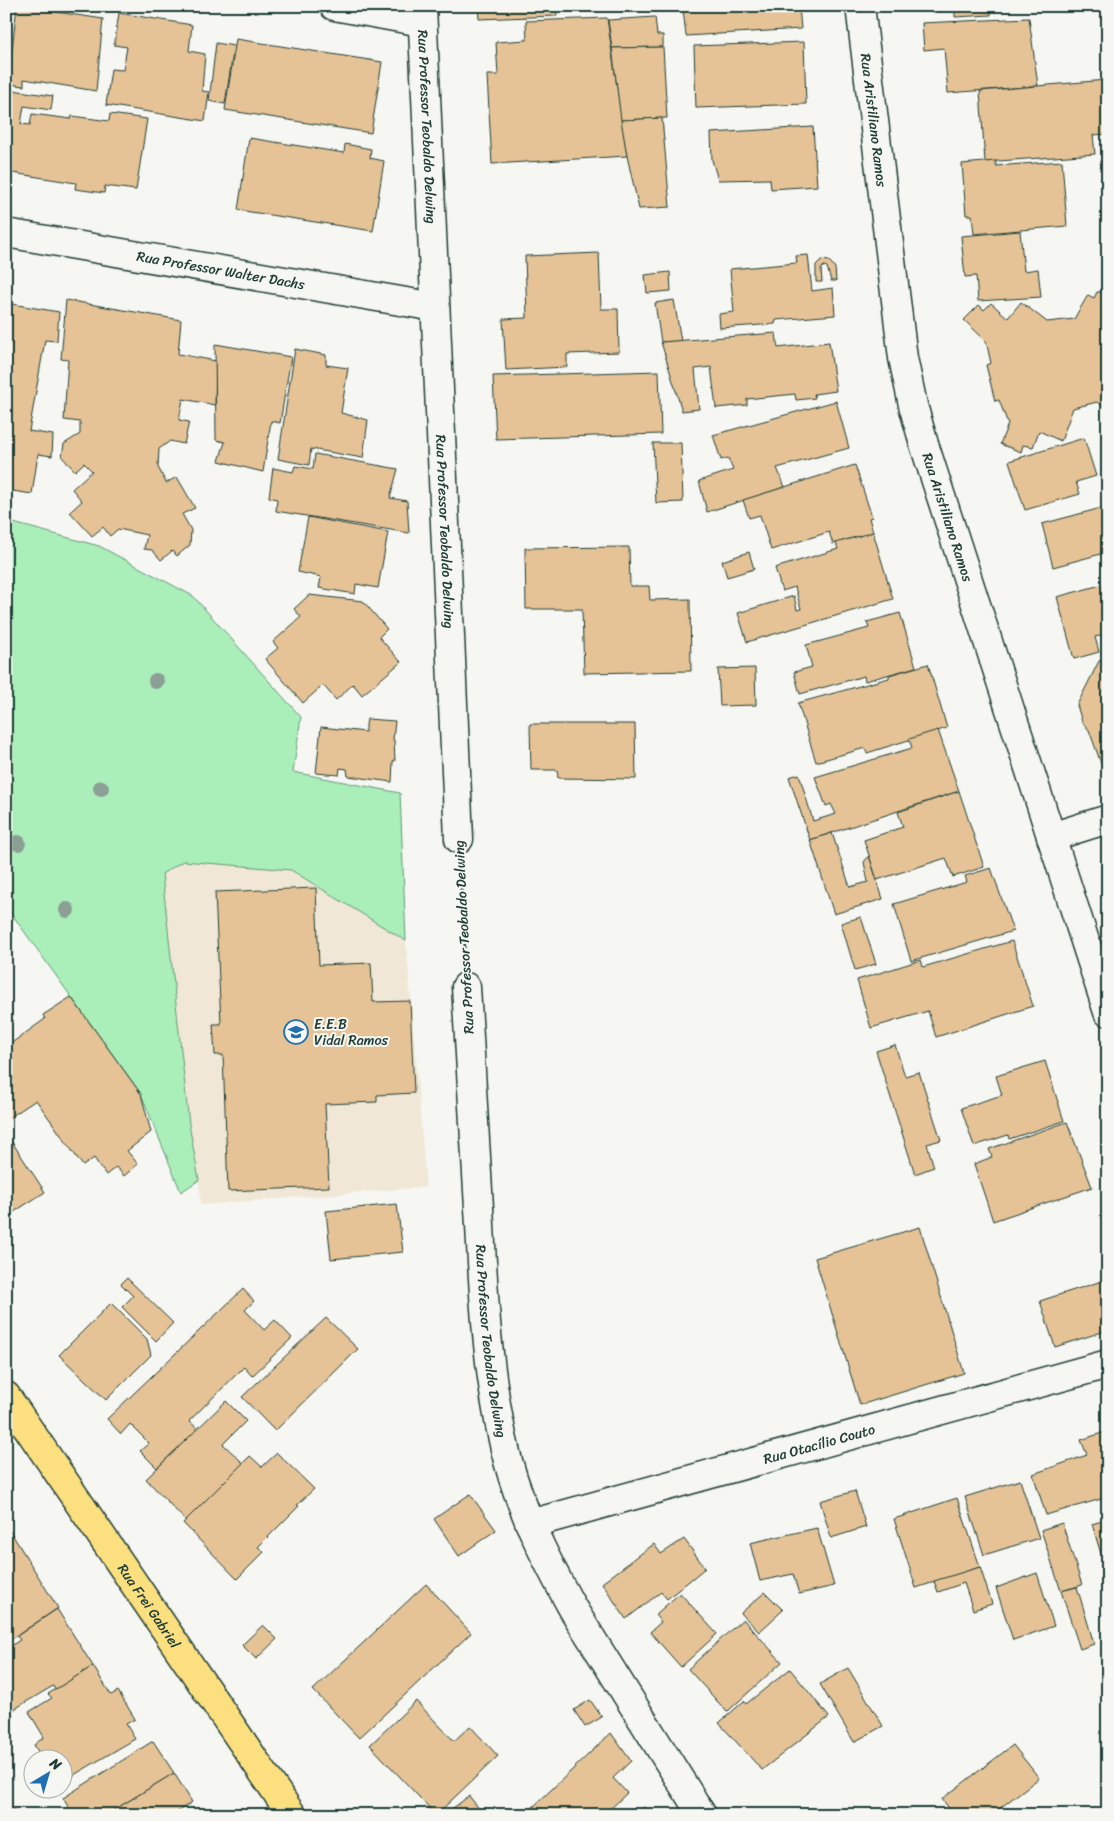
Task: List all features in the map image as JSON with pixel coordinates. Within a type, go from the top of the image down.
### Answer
[{"type":"main road","name":"Rua Frei Gabriel","points":[[6,1396],[292,1815]]},
{"type":"street","points":[[334,6],[422,14]]},
{"type":"street","name":"Rua Aristiliano Ramos","points":[[860,6],[903,358],[913,405],[1108,1012]]},
{"type":"street","name":"Rua Professor Teobaldo Delwing","points":[[422,14],[459,839]]},
{"type":"street","name":"Rua Professor Walter Dachs","points":[[6,233],[435,306]]},
{"type":"street","points":[[1051,837],[1108,820]]},
{"type":"street","name":"Rua Professor Teobaldo Delwing","points":[[466,987],[484,1312],[494,1396],[508,1461],[530,1524],[573,1609],[702,1815]]},
{"type":"street","name":"Rua Otacílio Couto","points":[[530,1524],[1108,1364]]},
{"type":"path","name":"Rua Professor Teobaldo Delwing","points":[[459,839],[466,987]]},
{"type":"shaded area","name":"E.E.B Vidal Ramos","points":[[292,772],[400,793],[406,941],[426,1187],[201,1205],[199,1180],[189,1124],[162,874]]},
{"type":"green space","points":[[6,521],[99,546],[193,596],[301,717],[293,772],[400,793],[406,941],[291,870],[183,861],[162,874],[189,1124],[199,1180],[181,1192],[141,1094],[6,906]]},
{"type":"building","points":[[6,6],[10,6],[6,28]]},
{"type":"building","points":[[17,6],[103,19],[96,91],[24,79],[24,86],[8,84]]},
{"type":"building","points":[[478,6],[556,6],[557,16],[479,19]]},
{"type":"building","points":[[716,6],[799,6],[801,29],[686,36],[683,9]]},
{"type":"building","points":[[955,6],[991,6],[991,15],[955,17]]},
{"type":"building","points":[[119,13],[192,25],[189,51],[205,54],[202,91],[209,92],[205,121],[106,105],[111,69],[123,70],[127,47],[114,45]]},
{"type":"building","points":[[655,17],[657,35],[663,35],[663,47],[612,48],[608,20]]},
{"type":"building","points":[[607,18],[627,156],[492,164],[487,75],[498,75],[496,42],[527,40],[526,21]]},
{"type":"building","points":[[1029,18],[1038,86],[948,93],[944,48],[924,50],[922,23]]},
{"type":"building","points":[[236,39],[382,62],[371,133],[225,110]]},
{"type":"building","points":[[804,42],[806,104],[696,108],[694,46]]},
{"type":"building","points":[[216,43],[234,46],[225,104],[209,101]]},
{"type":"building","points":[[663,47],[667,118],[621,120],[612,48]]},
{"type":"building","points":[[1106,80],[1108,134],[1093,135],[1095,154],[985,162],[980,91]]},
{"type":"building","points":[[6,89],[53,96],[51,110],[24,106],[21,124],[30,125],[32,114],[71,119],[72,116],[109,121],[110,114],[147,119],[136,190],[105,186],[104,193],[75,189],[76,183],[6,172]]},
{"type":"building","points":[[662,118],[670,207],[639,209],[621,120]]},
{"type":"building","points":[[813,127],[817,186],[771,189],[770,179],[718,180],[712,160],[711,133]]},
{"type":"building","points":[[249,138],[344,153],[345,144],[371,149],[370,158],[384,161],[373,231],[238,210]]},
{"type":"building","points":[[996,161],[996,166],[1062,161],[1067,226],[974,234],[972,215],[966,215],[962,164]]},
{"type":"building","points":[[1020,231],[1024,271],[1038,269],[1041,297],[978,301],[976,276],[965,277],[961,236]]},
{"type":"building","points":[[599,253],[601,309],[618,309],[619,352],[567,354],[567,367],[506,370],[503,319],[527,318],[525,256]]},
{"type":"building","points":[[808,255],[812,291],[833,288],[835,315],[776,320],[775,324],[720,328],[719,314],[734,312],[730,269],[797,263],[796,256]]},
{"type":"building","points":[[821,260],[829,261],[835,268],[836,281],[831,281],[827,267],[824,266],[821,269],[822,282],[816,282],[816,265]]},
{"type":"building","points":[[670,272],[671,291],[647,293],[645,275]]},
{"type":"building","points":[[1097,292],[1108,292],[1108,409],[1097,402],[1073,408],[1061,441],[1039,431],[1033,447],[1023,445],[1021,452],[1000,444],[1008,424],[999,400],[995,401],[986,365],[991,363],[986,341],[964,320],[979,305],[984,310],[991,303],[1008,318],[1021,302],[1047,322],[1074,319],[1088,295],[1094,298]]},
{"type":"building","points":[[66,300],[181,320],[178,354],[216,361],[215,405],[183,399],[179,420],[189,422],[184,444],[170,441],[159,449],[158,467],[166,483],[177,477],[195,508],[182,514],[191,530],[190,545],[177,556],[172,551],[161,560],[152,550],[144,549],[147,535],[118,529],[110,536],[103,527],[92,536],[70,512],[82,501],[72,489],[92,471],[84,463],[75,471],[62,457],[64,444],[80,434],[80,422],[64,420],[68,360],[61,359]]},
{"type":"building","points":[[674,300],[681,341],[661,342],[655,303]]},
{"type":"building","points":[[6,303],[59,312],[57,341],[45,340],[29,431],[53,435],[52,456],[38,454],[32,494],[6,490]]},
{"type":"building","points":[[776,333],[778,348],[829,342],[836,391],[814,394],[815,398],[796,400],[795,394],[747,399],[747,405],[716,408],[711,367],[695,369],[699,409],[682,411],[661,342]]},
{"type":"building","points":[[215,344],[291,357],[280,423],[271,421],[263,472],[219,461],[225,442],[216,440]]},
{"type":"building","points":[[295,349],[326,355],[326,365],[348,368],[341,413],[368,420],[363,458],[311,449],[309,465],[278,459]]},
{"type":"building","points":[[659,371],[661,434],[496,439],[493,376]]},
{"type":"building","points":[[836,401],[849,448],[777,468],[785,487],[707,512],[699,481],[733,470],[728,458],[721,460],[713,435]]},
{"type":"building","points":[[1084,438],[1096,476],[1076,482],[1080,494],[1025,510],[1009,461]]},
{"type":"building","points":[[653,443],[681,443],[683,502],[656,503]]},
{"type":"building","points":[[315,454],[398,469],[390,498],[407,501],[409,533],[276,511],[277,499],[269,497],[273,468],[293,472],[295,466],[313,469]]},
{"type":"building","points":[[855,465],[872,517],[869,518],[873,532],[833,544],[829,532],[771,550],[760,515],[749,518],[743,500]]},
{"type":"building","points":[[1105,507],[1108,516],[1108,552],[1053,567],[1042,524]]},
{"type":"building","points":[[308,517],[388,532],[378,588],[356,584],[355,594],[319,588],[321,577],[298,572]]},
{"type":"building","points":[[873,532],[893,599],[747,642],[738,613],[794,596],[797,610],[801,609],[795,587],[782,591],[775,568],[838,549],[836,543]]},
{"type":"building","points":[[629,547],[630,586],[649,586],[650,600],[690,599],[691,671],[584,673],[582,609],[526,609],[525,548]]},
{"type":"building","points":[[749,552],[754,569],[727,577],[722,561]]},
{"type":"building","points":[[1108,583],[1108,634],[1095,637],[1099,652],[1074,659],[1057,597]]},
{"type":"building","points":[[309,595],[363,601],[387,629],[379,637],[401,662],[362,695],[353,684],[336,700],[323,685],[303,703],[265,659],[278,648],[273,642],[301,617],[294,609]]},
{"type":"building","points":[[900,613],[916,667],[865,681],[864,676],[800,694],[794,672],[812,667],[806,645],[869,628],[867,622]]},
{"type":"building","points":[[1108,658],[1108,770],[1102,766],[1089,730],[1082,722],[1077,705],[1099,661]]},
{"type":"building","points":[[928,664],[947,728],[867,753],[865,748],[816,762],[798,703],[889,678],[889,675]]},
{"type":"building","points":[[755,668],[756,705],[720,706],[718,669]]},
{"type":"building","points":[[367,719],[395,721],[393,740],[395,761],[393,761],[392,782],[348,776],[347,769],[340,768],[339,775],[316,773],[321,727],[365,732]]},
{"type":"building","points":[[530,724],[635,724],[636,779],[558,778],[557,770],[531,770]]},
{"type":"building","points":[[938,730],[959,791],[810,840],[789,777],[799,774],[813,821],[836,814],[831,804],[826,806],[815,777],[912,748],[909,739]]},
{"type":"building","points":[[959,791],[984,867],[953,877],[946,858],[877,880],[864,840],[903,827],[898,812]]},
{"type":"building","points":[[832,833],[850,887],[868,882],[864,862],[869,856],[883,899],[834,914],[810,840]]},
{"type":"building","points":[[991,868],[1013,931],[911,961],[894,904],[967,882],[965,876]]},
{"type":"building","points":[[316,888],[319,965],[371,963],[373,1002],[410,1001],[414,1093],[377,1095],[377,1102],[325,1104],[329,1187],[228,1191],[223,1055],[215,1055],[213,1024],[221,1024],[215,892]]},
{"type":"building","points":[[861,917],[876,964],[855,970],[841,923]]},
{"type":"building","points":[[1012,941],[1033,1006],[936,1037],[928,1011],[871,1028],[857,980],[921,960],[923,967]]},
{"type":"building","points":[[71,997],[141,1094],[151,1132],[127,1151],[138,1164],[124,1176],[116,1167],[106,1175],[94,1158],[83,1166],[36,1100],[6,1120],[6,1047],[45,1019],[43,1015]]},
{"type":"building","points":[[895,1045],[905,1076],[919,1072],[941,1140],[927,1144],[934,1167],[915,1174],[876,1051]]},
{"type":"building","points":[[1045,1061],[1064,1121],[1009,1139],[1008,1135],[974,1146],[961,1108],[1002,1095],[996,1076]]},
{"type":"building","points":[[1067,1122],[1092,1187],[993,1221],[974,1164],[992,1157],[989,1149]]},
{"type":"building","points":[[6,1133],[45,1192],[6,1217]]},
{"type":"building","points":[[397,1204],[403,1252],[331,1259],[326,1211]]},
{"type":"building","points":[[920,1227],[964,1373],[860,1405],[815,1258]]},
{"type":"building","points":[[127,1278],[173,1323],[156,1341],[122,1307],[133,1296],[121,1284]]},
{"type":"building","points":[[1108,1279],[1108,1330],[1055,1347],[1040,1301]]},
{"type":"building","points":[[243,1289],[254,1301],[245,1310],[264,1330],[275,1320],[292,1338],[252,1376],[244,1367],[189,1421],[198,1429],[157,1468],[140,1451],[149,1443],[130,1424],[121,1434],[107,1419]]},
{"type":"building","points":[[111,1303],[147,1339],[151,1355],[106,1400],[59,1355]]},
{"type":"building","points":[[326,1318],[358,1349],[275,1431],[242,1397]]},
{"type":"building","points":[[226,1401],[246,1421],[223,1444],[243,1463],[186,1521],[146,1479]]},
{"type":"building","points":[[1108,1431],[1108,1497],[1046,1515],[1033,1474],[1087,1455],[1081,1440]]},
{"type":"building","points":[[277,1453],[314,1489],[258,1547],[264,1552],[237,1579],[183,1523],[250,1456],[262,1467]]},
{"type":"building","points":[[1020,1480],[1039,1538],[984,1555],[965,1497]]},
{"type":"building","points":[[855,1491],[866,1527],[831,1538],[820,1501]]},
{"type":"building","points":[[470,1494],[496,1530],[459,1556],[434,1519]]},
{"type":"building","points":[[957,1498],[980,1567],[916,1588],[894,1519]]},
{"type":"building","points":[[1108,1519],[1108,1577],[1092,1524]]},
{"type":"building","points":[[1062,1523],[1082,1585],[1061,1591],[1041,1530]]},
{"type":"building","points":[[817,1528],[834,1586],[799,1594],[793,1574],[760,1581],[750,1543]]},
{"type":"building","points":[[10,1531],[58,1608],[6,1643],[6,1534]]},
{"type":"building","points":[[684,1539],[705,1568],[667,1599],[661,1592],[626,1619],[602,1583],[654,1544],[661,1554]]},
{"type":"building","points":[[980,1567],[992,1604],[973,1610],[964,1583],[938,1592],[934,1581]]},
{"type":"building","points":[[1037,1573],[1054,1626],[1013,1640],[996,1588]]},
{"type":"building","points":[[1108,1583],[1108,1603],[1102,1584]]},
{"type":"building","points":[[426,1584],[471,1633],[359,1738],[313,1690]]},
{"type":"building","points":[[1077,1587],[1094,1644],[1080,1649],[1061,1591]]},
{"type":"building","points":[[765,1592],[783,1610],[759,1632],[741,1613]]},
{"type":"building","points":[[680,1593],[717,1634],[681,1667],[650,1632],[661,1622],[655,1615]]},
{"type":"building","points":[[57,1609],[93,1666],[55,1690],[53,1686],[6,1714],[6,1649],[20,1640],[17,1636]]},
{"type":"building","points":[[743,1619],[782,1662],[727,1712],[688,1669]]},
{"type":"building","points":[[263,1625],[277,1639],[256,1659],[242,1645]]},
{"type":"building","points":[[93,1666],[111,1695],[118,1691],[135,1719],[126,1724],[135,1739],[72,1776],[72,1748],[36,1748],[34,1745],[44,1737],[29,1712],[52,1698],[48,1694]]},
{"type":"building","points":[[848,1668],[883,1726],[854,1742],[820,1684]]},
{"type":"building","points":[[790,1669],[829,1717],[762,1770],[719,1723],[744,1701],[746,1704]]},
{"type":"building","points":[[590,1700],[602,1717],[585,1727],[574,1710]]},
{"type":"building","points":[[416,1701],[454,1741],[470,1726],[498,1756],[436,1815],[370,1745]]},
{"type":"building","points":[[611,1733],[631,1761],[613,1778],[627,1793],[604,1815],[537,1815],[531,1809]]},
{"type":"building","points":[[153,1741],[174,1773],[106,1815],[62,1815],[70,1810],[63,1798],[72,1798],[72,1792]]},
{"type":"building","points":[[1013,1745],[1039,1778],[991,1815],[954,1815],[942,1799]]},
{"type":"building","points":[[174,1773],[192,1802],[173,1815],[106,1815]]},
{"type":"building","points":[[469,1796],[484,1815],[444,1815]]},
{"type":"building","points":[[9,1804],[17,1815],[6,1815],[6,1805]]},
{"type":"building","points":[[644,1807],[650,1815],[635,1815]]},
{"type":"place","name":"E.E.B Vidal Ramos","points":[[296,1032]]}]
